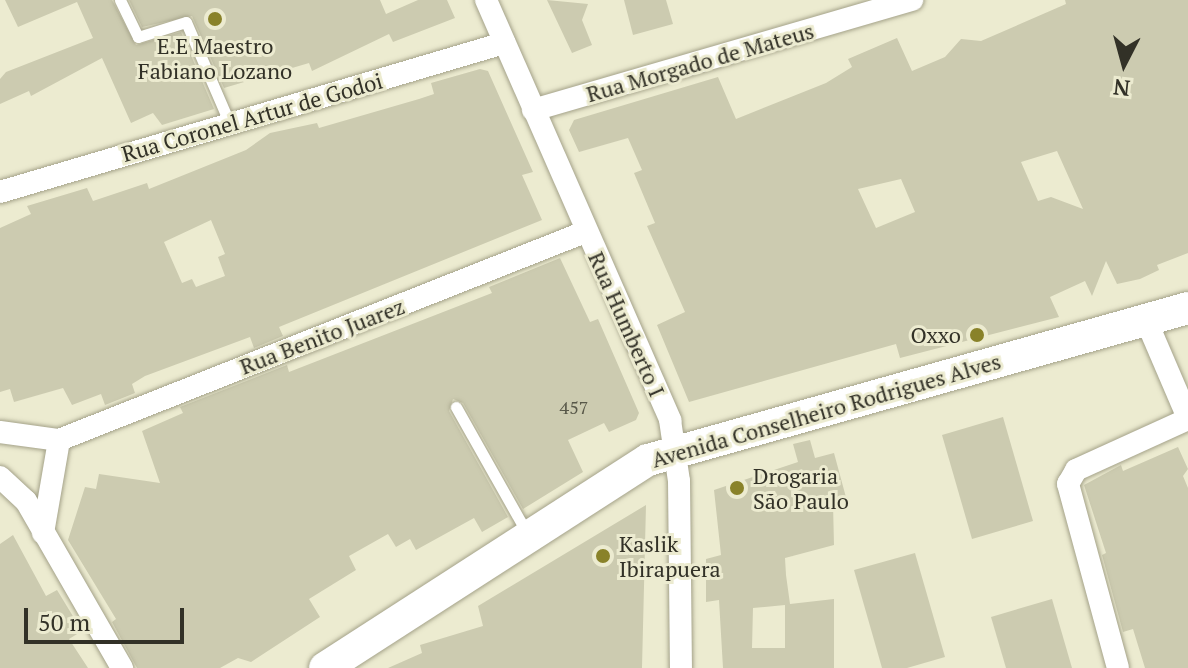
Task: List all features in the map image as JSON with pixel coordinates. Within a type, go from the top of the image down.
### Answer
[{"type":"street","name":"Rua Humberto I","points":[[486,0],[585,232],[670,420],[676,450],[681,668]]},
{"type":"street","name":"Rua Morgado de Mateus","points":[[533,110],[912,0]]},
{"type":"street","name":"Rua Coronel Artur de Godoi","points":[[0,192],[504,43]]},
{"type":"street","name":"Rua Benito Juarez","points":[[59,440],[585,232]]},
{"type":"street","name":"Avenida Conselheiro Rodrigues Alves","points":[[325,668],[638,465],[676,450],[1188,308]]},
{"type":"street","points":[[1118,668],[1069,494],[1070,475],[1188,418],[1146,320]]},
{"type":"street","points":[[0,432],[59,440],[43,533]]},
{"type":"street","points":[[0,477],[26,501],[122,668]]},
{"type":"lane","points":[[120,0],[135,36],[186,22],[229,122]]},
{"type":"lane","points":[[456,407],[529,535]]},
{"type":"building","points":[[5,0],[112,0],[136,45],[181,32],[214,109],[162,125],[153,113],[131,123],[102,58],[31,96],[29,91],[0,104],[0,79],[6,72],[93,38],[77,2],[18,27]]},
{"type":"building","points":[[129,0],[380,0],[386,14],[418,0],[447,0],[455,18],[393,42],[389,34],[312,71],[309,63],[224,88],[192,16],[142,27]]},
{"type":"building","points":[[547,0],[588,4],[582,20],[592,45],[572,53]]},
{"type":"building","points":[[624,0],[666,0],[673,24],[633,35]]},
{"type":"building","points":[[1065,0],[1188,0],[1188,253],[1157,265],[1159,270],[1140,279],[1117,284],[1106,261],[1092,296],[1085,281],[1050,297],[1059,317],[900,358],[896,344],[689,402],[657,325],[685,312],[647,226],[655,223],[634,173],[642,170],[628,138],[579,152],[569,130],[574,120],[718,77],[736,119],[826,83],[852,67],[848,59],[897,38],[912,71],[945,57],[961,39],[981,41],[1066,4]],"holes":[[[1057,151],[1083,209],[1051,197],[1038,201],[1021,162]],[[901,179],[915,212],[876,228],[858,189]]]},
{"type":"building","points":[[480,69],[488,71],[533,172],[522,175],[542,220],[279,327],[283,336],[254,348],[250,337],[145,376],[132,384],[135,393],[105,405],[101,394],[72,405],[63,388],[14,402],[10,389],[0,392],[0,228],[31,214],[27,206],[87,188],[93,201],[147,183],[149,189],[246,150],[270,133],[317,123],[319,128],[434,94],[431,83]],"holes":[[[211,220],[225,254],[218,257],[225,276],[196,287],[192,279],[182,283],[164,242]]]},
{"type":"building","points":[[560,258],[590,322],[598,319],[639,413],[636,420],[609,432],[604,423],[568,440],[583,472],[523,509],[463,403],[453,399],[449,411],[508,517],[482,532],[474,518],[416,550],[410,539],[396,547],[388,534],[349,556],[356,570],[309,599],[320,617],[251,662],[238,658],[220,668],[137,668],[112,622],[116,619],[68,540],[85,487],[96,489],[99,474],[160,483],[142,431],[183,413],[180,407],[287,365],[289,372],[492,293],[489,287]]},
{"type":"building","points":[[1003,417],[1033,521],[972,539],[942,435]]},
{"type":"building","points":[[810,440],[815,458],[834,453],[847,501],[833,503],[834,545],[785,558],[790,604],[834,599],[834,668],[723,668],[719,600],[706,602],[706,559],[721,555],[714,490],[798,462],[793,444]],"holes":[[[785,605],[785,648],[752,648],[753,608]]]},
{"type":"building","points":[[1178,447],[1188,469],[1183,476],[1188,488],[1188,668],[1145,668],[1133,629],[1123,632],[1102,555],[1106,553],[1084,485],[1121,465],[1123,471]]},
{"type":"building","name":"Kaslik Ibirapuera","points":[[646,505],[642,668],[388,668],[422,653],[420,645],[483,626],[478,606]]},
{"type":"building","points":[[13,535],[46,596],[57,590],[82,631],[69,639],[88,668],[0,668],[0,544]]},
{"type":"building","points":[[915,553],[945,657],[907,668],[882,668],[854,570]]},
{"type":"building","points":[[1052,599],[1072,668],[1006,668],[991,617]]},
{"type":"place","name":"E.E Maestro Fabiano Lozano","points":[[215,19]]},
{"type":"place","name":"Oxxo","points":[[977,335]]},
{"type":"place","name":"Drogaria São Paulo","points":[[737,488]]},
{"type":"place","name":"Kaslik Ibirapuera","points":[[603,556]]}]
